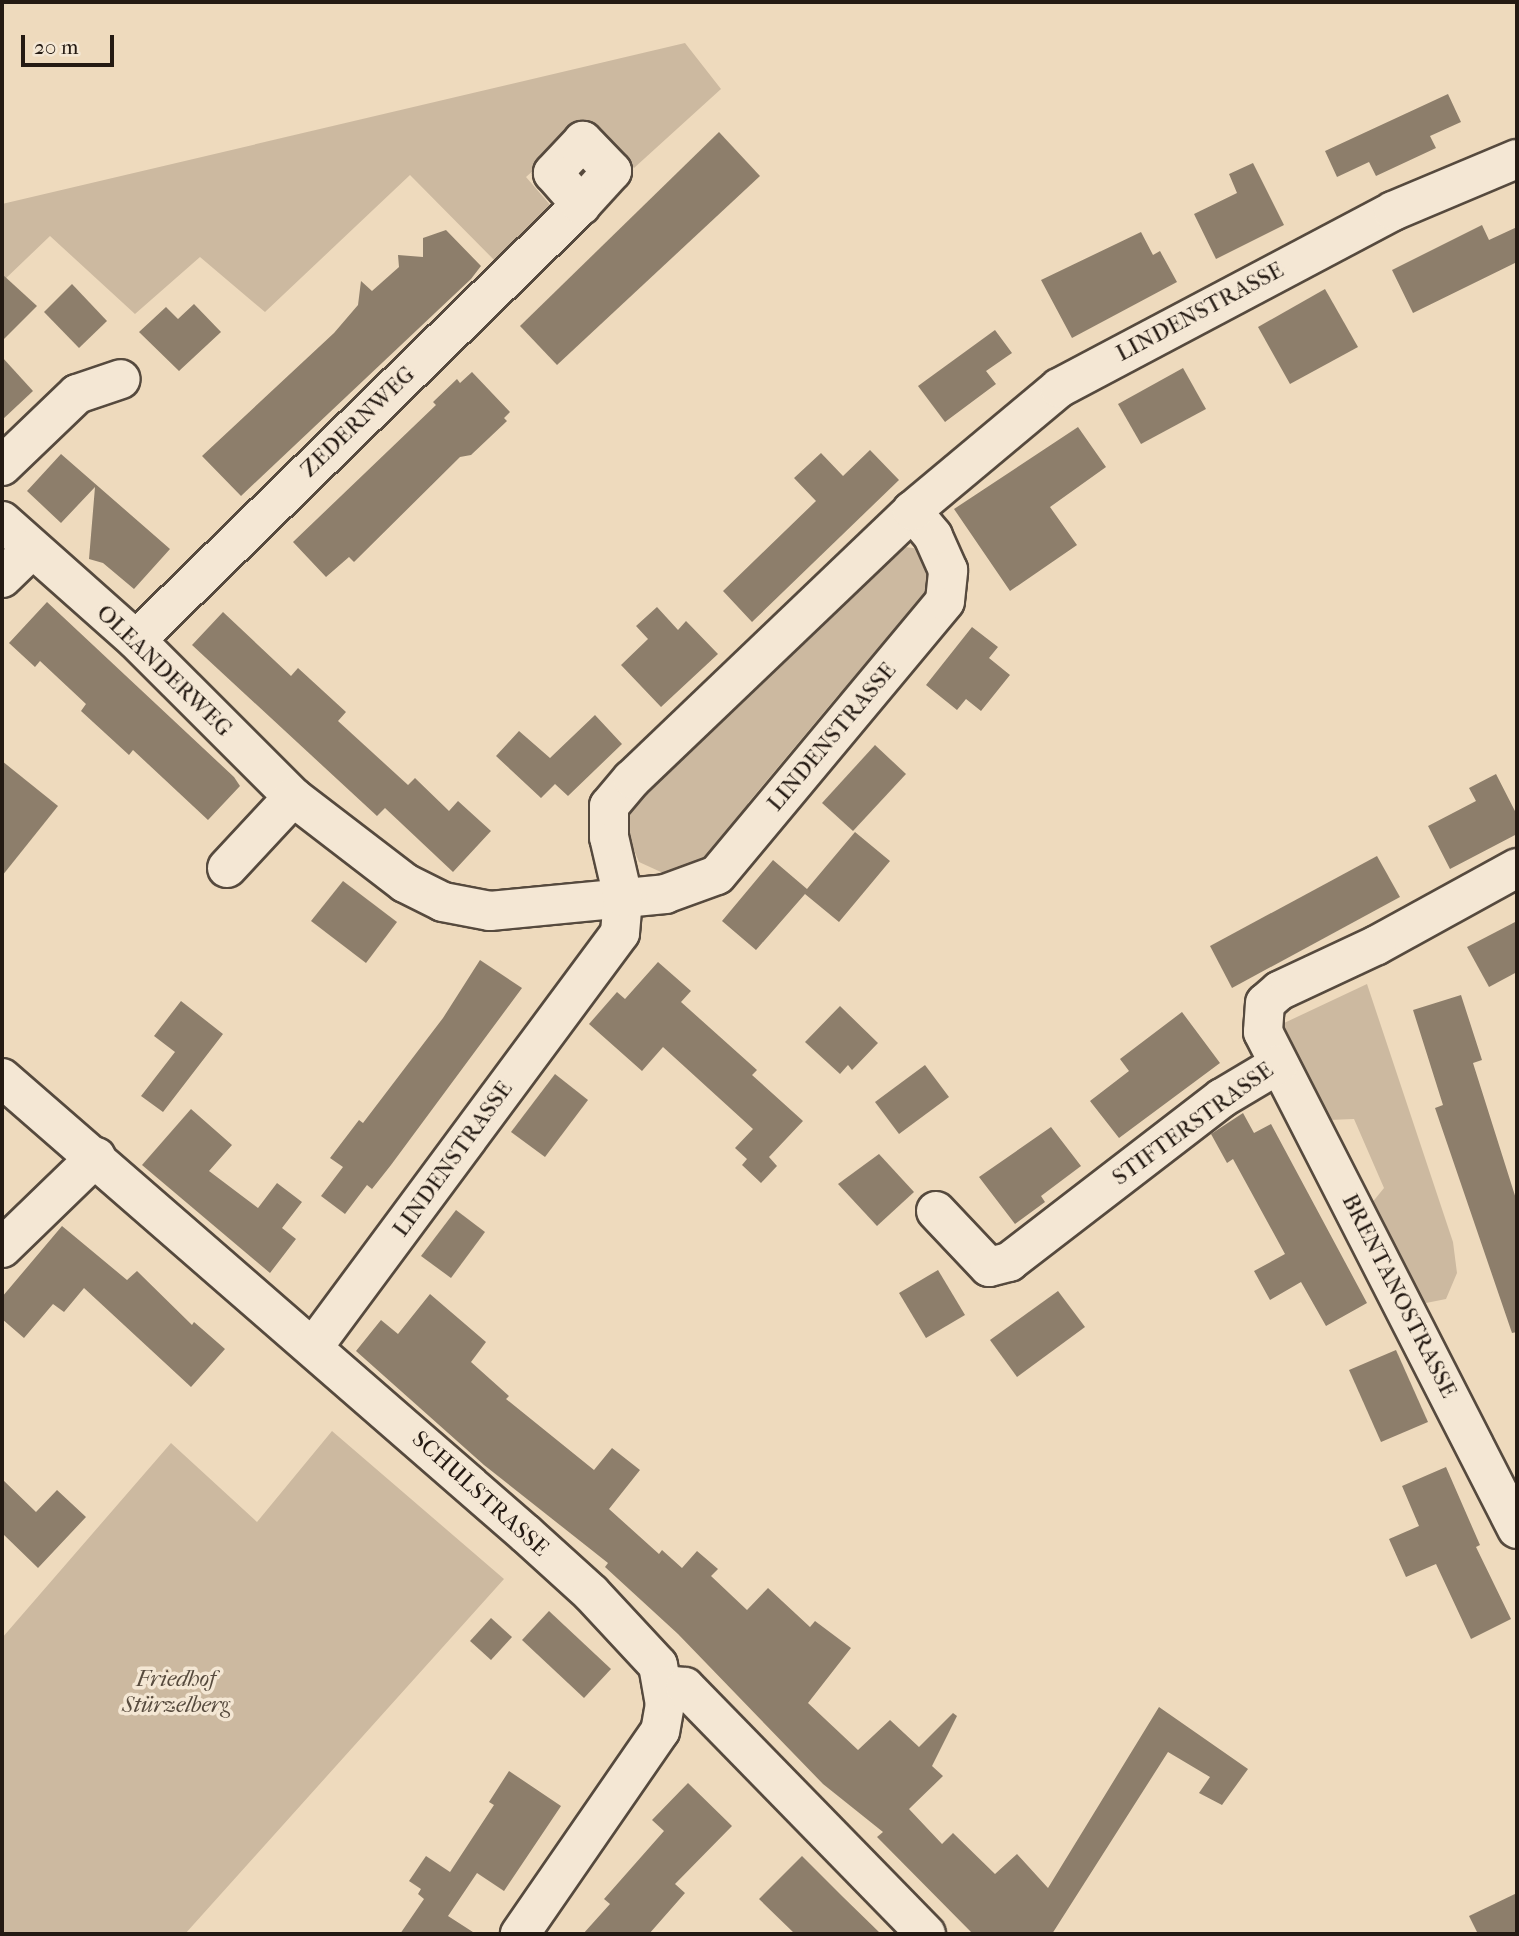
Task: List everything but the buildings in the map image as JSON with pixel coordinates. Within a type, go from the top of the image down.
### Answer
[{"type":"street","name":"LINDENSTRASSE","points":[[314,1346],[620,933],[623,897],[609,837],[610,806],[632,779],[912,511],[1059,388],[1394,211],[1517,159]]},
{"type":"street","name":"ZEDERNWEG","points":[[136,640],[581,205]]},
{"type":"street","points":[[2,466],[77,394],[121,379]]},
{"type":"street","name":"LINDENSTRASSE","points":[[623,897],[665,894],[717,875],[945,601],[948,570],[933,536],[912,511]]},
{"type":"street","name":"OLEANDERWEG","points":[[2,521],[136,640],[293,797],[405,883],[443,902],[490,911],[623,897]]},
{"type":"street","points":[[2,578],[32,549]]},
{"type":"street","points":[[227,868],[293,797]]},
{"type":"street","name":"STIFTERSTRASSE","points":[[936,1211],[989,1267],[1009,1262],[1222,1098],[1279,1064],[1263,1032],[1265,1003],[1279,991],[1377,945],[1517,868]]},
{"type":"street","name":"BRENTANOSTRASSE","points":[[1279,1064],[1517,1529]]},
{"type":"street","name":"SCHULSTRASSE","points":[[2,1078],[314,1346],[591,1593],[646,1648],[665,1685]]},
{"type":"street","points":[[2,1248],[96,1157]]},
{"type":"street","points":[[520,1934],[660,1731],[665,1685],[685,1688],[926,1934]]},
{"type":"green space","points":[[685,43],[721,89],[634,168],[588,121],[526,177],[558,214],[502,268],[410,175],[265,312],[200,257],[135,314],[50,236],[2,282],[2,204]]},
{"type":"green space","points":[[905,547],[920,549],[937,579],[856,694],[839,694],[748,803],[748,824],[716,862],[674,878],[639,862],[627,833],[628,814],[635,801],[893,551]]},
{"type":"green space","points":[[1367,984],[1453,1242],[1457,1273],[1446,1299],[1426,1303],[1409,1280],[1371,1204],[1384,1188],[1354,1119],[1329,1120],[1282,1024]]},
{"type":"green space","name":"Friedhof Stürzelberg","points":[[332,1431],[504,1579],[185,1934],[2,1934],[2,1638],[171,1443],[257,1522]]}]
